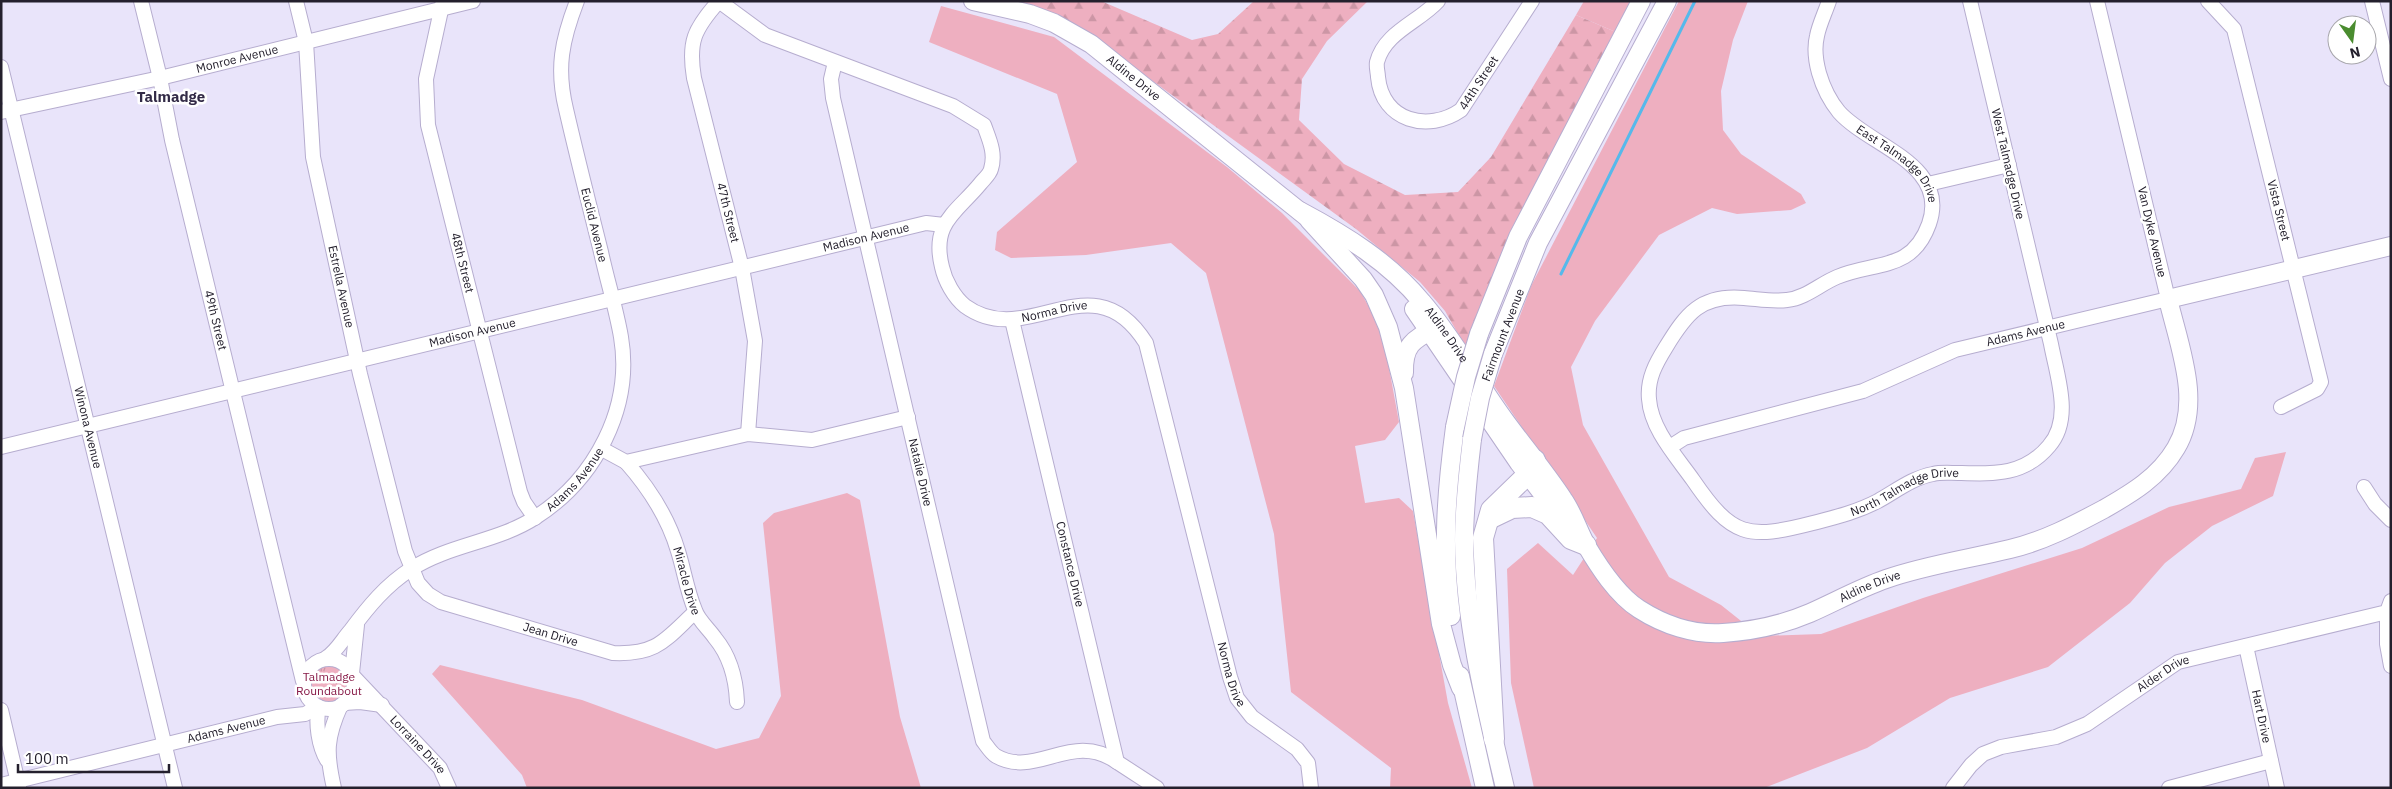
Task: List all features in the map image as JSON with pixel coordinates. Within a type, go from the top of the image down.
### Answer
[{"type":"highway","points":[[1494,739],[1482,547],[1484,528],[1491,510],[1523,479],[1531,466]]},
{"type":"highway","points":[[1489,519],[1512,508],[1532,507],[1548,514],[1571,539],[1586,545]]},
{"type":"main road","name":"Aldine Drive","points":[[973,1],[1030,14],[1054,23],[1091,44],[1300,211],[1337,230],[1394,272],[1422,301],[1435,328],[1531,466],[1562,519],[1586,545],[1612,583],[1635,607],[1659,620],[1686,630],[1718,634],[1776,626],[1808,614],[1882,580],[1911,570],[2012,549],[2039,541],[2070,527],[2132,493],[2153,477],[2167,460]]},
{"type":"main road","name":"Fairmount Avenue","points":[[1485,788],[1461,688],[1450,604],[1445,545],[1446,494],[1455,427],[1479,334],[1518,237],[1641,1]]},
{"type":"main road","name":"Fairmount Avenue","points":[[1505,788],[1479,673],[1468,604],[1464,541],[1466,487],[1472,439],[1480,398],[1492,354],[1538,243],[1666,1]]},
{"type":"main road","points":[[1300,211],[1363,279],[1374,295],[1388,327],[1404,388],[1441,624],[1452,665],[1461,688]]},
{"type":"main road","name":"Adams Avenue","points":[[2168,299],[2391,246]]},
{"type":"main road","name":"Van Dyke Avenue","points":[[2167,460],[2183,434],[2189,402],[2187,380],[2168,299]]},
{"type":"main road","points":[[1404,388],[1405,352],[1414,341],[1435,328]]},
{"type":"street","name":"49th Street","points":[[141,1],[160,78],[172,140],[303,684]]},
{"type":"street","name":"Estrella Avenue","points":[[296,1],[306,42],[312,157],[357,361],[398,528],[411,569]]},
{"type":"street","name":"Monroe Avenue","points":[[6,111],[160,78],[306,42],[442,5],[473,1]]},
{"type":"street","name":"Euclid Avenue","points":[[577,1],[565,32],[560,74],[566,109],[621,337],[622,381],[619,403],[602,449]]},
{"type":"street","name":"Norma Drive","points":[[719,1],[765,35],[953,106],[984,125],[993,152],[991,170],[954,209],[944,225],[938,253],[945,280],[964,305],[975,312],[1012,320],[1083,304],[1110,307],[1139,331],[1146,343],[1230,677],[1238,698],[1252,717],[1298,749],[1308,763],[1311,788]]},
{"type":"street","name":"47th Street","points":[[719,1],[706,16],[693,40],[690,55],[694,78],[742,268],[755,341],[748,434]]},
{"type":"street","name":"44th Street","points":[[1438,1],[1427,13],[1400,30],[1386,44],[1377,63],[1379,91],[1389,106],[1399,114],[1422,122],[1432,122],[1452,116],[1461,110],[1532,1]]},
{"type":"street","name":"East Talmadge Drive","points":[[1670,447],[1657,427],[1650,410],[1648,396],[1654,367],[1681,322],[1689,313],[1714,299],[1730,297],[1774,301],[1796,299],[1834,278],[1886,266],[1900,260],[1921,241],[1930,221],[1931,205],[1928,184],[1906,159],[1858,128],[1840,113],[1830,99],[1822,82],[1816,57],[1817,36],[1830,1]]},
{"type":"street","name":"West Talmadge Drive","points":[[1970,1],[2047,327]]},
{"type":"street","name":"Van Dyke Avenue","points":[[2097,1],[2168,299]]},
{"type":"street","name":"Vista Street","points":[[2208,1],[2234,30],[2321,382],[2317,389],[2281,406]]},
{"type":"street","points":[[2372,1],[2391,79]]},
{"type":"street","name":"48th Street","points":[[442,5],[426,79],[428,125],[520,492],[524,502],[536,518]]},
{"type":"street","name":"Natalie Drive","points":[[835,62],[831,79],[833,98],[984,741],[995,756],[1014,762],[1029,762],[1066,752],[1089,750],[1107,756],[1117,762]]},
{"type":"street","name":"Winona Avenue","points":[[1,67],[6,111],[89,426],[175,788]]},
{"type":"street","points":[[1928,184],[2009,165]]},
{"type":"street","name":"Madison Avenue","points":[[1,447],[926,223],[944,225]]},
{"type":"street","name":"Adams Avenue","points":[[1670,447],[1684,438],[1863,391],[1956,350],[2168,299]]},
{"type":"street","name":"Constance Drive","points":[[1012,320],[1117,762]]},
{"type":"street","name":"North Talmadge Drive","points":[[1670,447],[1714,510],[1733,525],[1753,533],[1780,531],[1856,512],[1882,499],[1908,482],[1934,473],[2000,474],[2014,471],[2037,457],[2050,446],[2058,432],[2062,412],[2061,396],[2047,327]]},
{"type":"street","name":"Adams Avenue","points":[[324,659],[338,648],[369,606],[391,583],[436,555],[490,539],[536,518],[559,501],[580,480],[602,449],[626,462],[748,434],[812,440],[908,417]]},
{"type":"street","name":"Miracle Drive","points":[[626,462],[643,480],[663,514],[678,549],[695,612],[719,643],[731,665],[736,684],[737,702]]},
{"type":"street","points":[[2364,487],[2374,504],[2391,520]]},
{"type":"street","name":"Jean Drive","points":[[411,569],[423,589],[441,602],[613,653],[634,654],[652,649],[667,640],[695,612]]},
{"type":"street","points":[[2389,607],[2388,644],[2391,666]]},
{"type":"street","name":"Alder Drive","points":[[1953,788],[1971,764],[1983,754],[2001,747],[2056,738],[2087,724],[2178,662],[2246,646],[2389,607]]},
{"type":"street","points":[[327,760],[330,734],[343,704],[352,693],[357,622]]},
{"type":"street","points":[[293,638],[311,655],[324,659],[339,660],[352,674]]},
{"type":"street","name":"Hart Drive","points":[[2246,646],[2278,788]]},
{"type":"street","points":[[324,659],[309,667],[303,684],[308,700],[319,707],[334,708],[343,704]]},
{"type":"street","name":"Lorraine Drive","points":[[352,674],[440,768],[449,788]]},
{"type":"street","name":"Adams Avenue","points":[[277,717],[297,704],[303,684]]},
{"type":"street","name":"Lorraine Drive","points":[[343,704],[360,702],[382,705]]},
{"type":"street","points":[[319,707],[317,715],[319,744]]},
{"type":"street","name":"Adams Avenue","points":[[1,785],[19,784],[277,717],[292,717],[313,712],[319,707]]},
{"type":"street","points":[[1,710],[19,784]]},
{"type":"street","points":[[292,717],[306,724],[319,744],[327,760],[334,788]]},
{"type":"street","points":[[2169,788],[2271,761]]},
{"type":"street","points":[[1117,762],[1157,788]]},
{"type":"green space","points":[[1005,1],[1101,1],[1192,40],[1218,34],[1254,1],[1368,1],[1327,41],[1302,79],[1299,120],[1344,164],[1405,195],[1458,192],[1491,157],[1576,15],[1618,33],[1513,226],[1465,346],[1445,311],[1420,282],[1356,229],[1143,74]]},
{"type":"green space","points":[[1584,1],[1635,1],[1618,33],[1576,15]]},
{"type":"green space","points":[[1679,1],[1748,1],[1733,40],[1721,91],[1723,130],[1741,154],[1801,194],[1806,203],[1791,210],[1737,214],[1712,208],[1659,235],[1595,321],[1571,367],[1583,425],[1669,577],[1721,605],[1760,636],[1821,634],[1923,598],[2082,548],[2169,507],[2241,489],[2255,458],[2286,452],[2273,496],[2212,526],[2165,563],[2130,603],[2048,667],[1950,698],[1867,748],[1764,788],[1534,788],[1511,683],[1507,569],[1538,543],[1573,575],[1597,538],[1494,386],[1531,286]]},
{"type":"green space","points":[[941,6],[1054,37],[1227,167],[1282,213],[1360,291],[1382,330],[1399,422],[1385,440],[1355,446],[1365,503],[1399,498],[1413,511],[1448,703],[1472,788],[1390,788],[1391,768],[1291,692],[1274,534],[1206,273],[1171,243],[1086,255],[1011,258],[995,250],[997,232],[1077,162],[1057,94],[929,42]]},
{"type":"green space","points":[[847,493],[860,500],[900,717],[921,788],[527,788],[522,775],[432,674],[440,665],[582,700],[716,749],[759,738],[781,696],[763,523],[774,513]]},
{"type":"green space","name":"Talmadge Roundabout","points":[[329,665],[343,670],[348,684],[343,698],[329,703],[315,698],[310,684],[315,670]]},
{"type":"waterway","points":[[1561,274],[1695,1]]},
{"type":"district","name":"Talmadge","points":[[171,97]]}]
